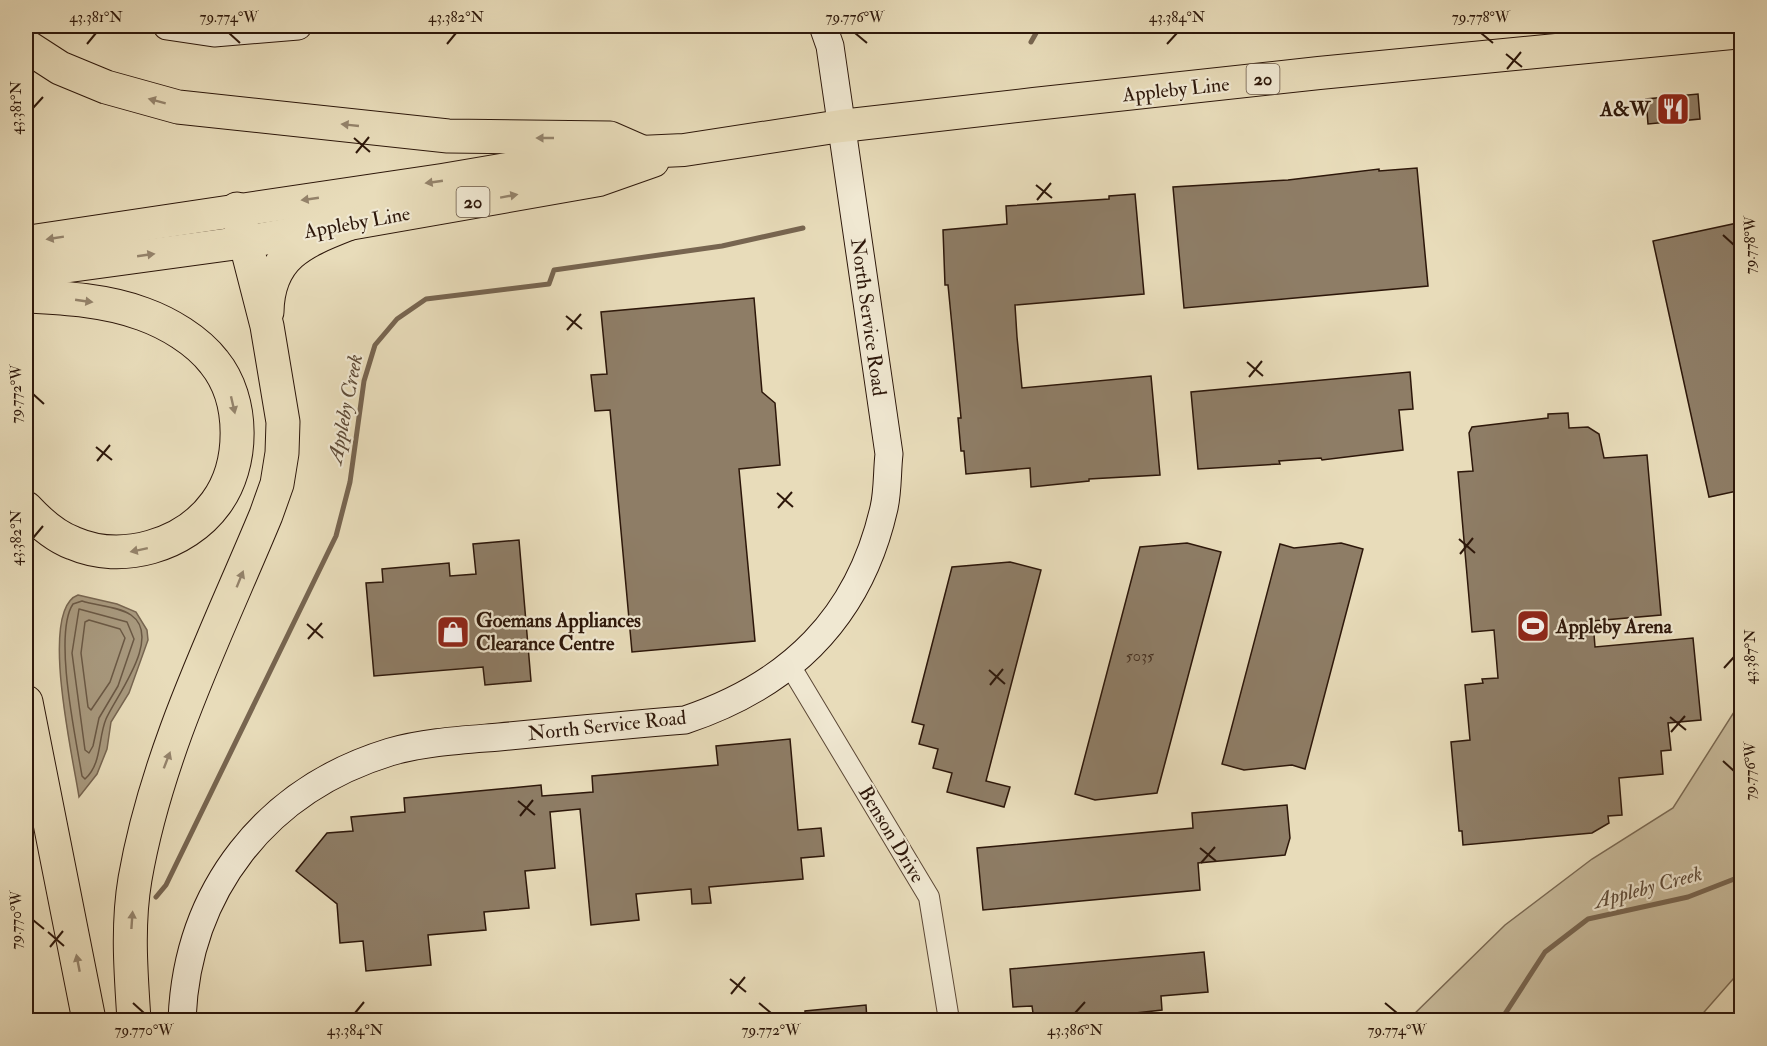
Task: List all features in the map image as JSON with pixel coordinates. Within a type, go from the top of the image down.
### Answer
[{"type":"highway","points":[[26,46],[60,68],[97,84],[178,107],[448,136],[610,138],[642,152]]},
{"type":"highway","points":[[134,1020],[130,946],[135,881],[149,816],[180,725],[266,515],[277,484],[282,453],[283,422],[267,326],[237,209]]},
{"type":"highway","points":[[267,326],[267,294],[276,271],[284,259],[314,238],[348,224]]},
{"type":"highway","points":[[26,296],[72,300],[125,309],[162,323],[188,339],[215,363],[229,389],[236,414],[237,441],[227,485],[216,503],[202,520],[184,532],[149,548],[128,552],[90,549],[55,534],[26,508]]},
{"type":"highway","points":[[26,702],[89,1020]]},
{"type":"main road","name":"Appleby Line","points":[[26,242],[442,180],[596,154],[684,150],[841,126],[1319,73],[1742,32]]},
{"type":"main road","name":"Appleby Line","points":[[26,272],[246,242],[599,180],[684,150]]},
{"type":"street","points":[[167,26],[214,33],[298,26]]},
{"type":"street","name":"North Service Road","points":[[182,1020],[190,961],[214,889],[236,855],[274,815],[330,776],[393,752],[434,743],[685,720],[720,708],[752,692],[822,636],[846,605],[864,573],[885,506],[889,454],[830,46],[823,26]]},
{"type":"street","name":"Benson Drive","points":[[789,664],[929,897],[949,1020]]},
{"type":"shaded area","points":[[1741,701],[1741,970],[1698,1019],[1721,1020],[1408,1020],[1505,925],[1592,859],[1673,808]]},
{"type":"water","points":[[78,595],[117,604],[136,612],[147,630],[148,640],[129,693],[111,722],[107,749],[97,774],[79,797],[66,721],[59,656],[61,628],[66,606]]},
{"type":"building","name":"A&W","points":[[1698,94],[1700,119],[1648,124],[1646,99]]},
{"type":"building","points":[[1417,168],[1428,286],[1184,308],[1173,187],[1288,180],[1379,169],[1379,171]]},
{"type":"building","points":[[1135,194],[1144,294],[1015,305],[1017,337],[1022,388],[1151,376],[1160,475],[1089,479],[1089,481],[1031,487],[1030,468],[966,474],[964,451],[961,451],[958,418],[961,418],[948,285],[945,285],[943,230],[1007,224],[1006,206],[1109,199],[1109,196]]},
{"type":"building","points":[[1742,222],[1742,490],[1709,497],[1653,241]]},
{"type":"building","points":[[754,298],[762,392],[775,403],[780,465],[739,469],[755,641],[632,652],[610,410],[595,411],[591,375],[607,374],[601,312]]},
{"type":"building","points":[[1410,372],[1413,409],[1399,410],[1403,450],[1322,460],[1321,458],[1279,461],[1280,464],[1198,469],[1191,392]]},
{"type":"building","name":"Appleby Arena","points":[[1568,413],[1569,428],[1588,427],[1599,434],[1604,458],[1647,455],[1661,615],[1593,621],[1595,647],[1693,638],[1701,720],[1668,723],[1671,750],[1661,751],[1663,774],[1619,778],[1622,815],[1608,816],[1609,823],[1592,833],[1463,845],[1462,831],[1459,831],[1451,742],[1470,740],[1465,685],[1483,683],[1482,679],[1498,678],[1494,630],[1472,632],[1458,472],[1473,471],[1469,433],[1472,427],[1548,418],[1548,414]]},
{"type":"building","points":[[519,540],[531,681],[485,685],[483,667],[374,676],[366,583],[383,582],[382,569],[449,563],[450,576],[476,574],[473,544]]},
{"type":"building","points":[[1187,543],[1221,552],[1157,793],[1095,800],[1075,794],[1140,547]]},
{"type":"building","points":[[1341,543],[1363,549],[1305,769],[1292,765],[1244,770],[1222,764],[1280,544],[1294,548]]},
{"type":"building","points":[[1010,562],[1041,570],[986,781],[1010,787],[1004,807],[947,792],[952,773],[933,768],[938,749],[919,744],[924,725],[912,722],[952,567]]},
{"type":"building","points":[[790,739],[798,830],[821,828],[824,856],[801,858],[803,879],[709,887],[711,903],[692,904],[691,889],[636,894],[639,920],[591,925],[580,809],[550,812],[555,868],[525,871],[529,908],[484,912],[486,930],[428,935],[431,965],[366,971],[363,941],[340,943],[337,904],[296,871],[327,833],[353,831],[351,817],[405,812],[404,798],[541,785],[542,796],[593,792],[592,776],[718,765],[716,746]]},
{"type":"building","points":[[1287,805],[1290,838],[1285,855],[1198,863],[1200,890],[983,910],[977,848],[1193,828],[1192,813]]},
{"type":"building","points":[[1204,952],[1208,992],[1161,996],[1162,1010],[1127,1014],[1127,1020],[1034,1020],[1032,1006],[1013,1007],[1010,969]]},
{"type":"building","points":[[866,1005],[867,1020],[805,1020],[805,1011]]},
{"type":"waterway","name":"Appleby Creek","points":[[1031,42],[1040,26]]},
{"type":"waterway","name":"Appleby Creek","points":[[156,897],[166,885],[336,536],[350,482],[364,381],[375,345],[397,319],[426,299],[549,284],[554,270],[722,246],[803,228]]},
{"type":"waterway","name":"Appleby Creek","points":[[1501,1020],[1545,952],[1588,919],[1688,897],[1742,876]]},
{"type":"place","name":"A&W","points":[[1673,109]]},
{"type":"place","name":"Appleby Arena","points":[[1533,626]]},
{"type":"place","name":"Goemans Appliances Clearance Centre","points":[[453,632]]}]
